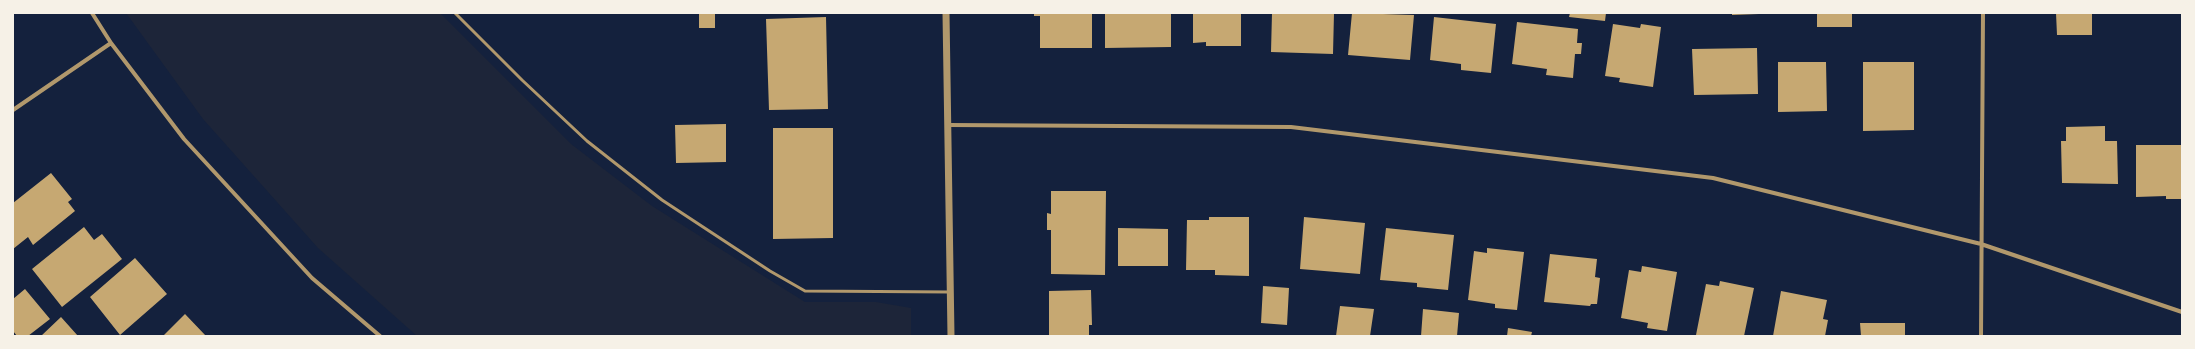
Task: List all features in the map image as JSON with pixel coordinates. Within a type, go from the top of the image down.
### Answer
[{"type":"street","points":[[92,13],[111,43],[184,138],[312,278],[380,336]]},
{"type":"street","points":[[946,13],[950,336]]},
{"type":"street","points":[[1981,336],[1983,13]]},
{"type":"street","points":[[13,110],[111,43]]},
{"type":"street","points":[[948,125],[1291,127],[1713,178],[1981,244],[2182,312]]},
{"type":"lane","points":[[456,13],[522,80],[582,136],[645,187],[662,200],[770,271],[805,291],[950,292]]},
{"type":"shaded area","points":[[126,13],[440,13],[571,144],[652,206],[805,302],[876,302],[911,308],[911,336],[417,336],[318,248],[203,119]]},
{"type":"building","points":[[699,13],[715,13],[715,28],[699,28]]},
{"type":"building","points":[[1034,13],[1092,13],[1092,48],[1040,48],[1040,16],[1034,16]]},
{"type":"building","points":[[1105,13],[1171,13],[1171,47],[1105,48]]},
{"type":"building","points":[[1193,13],[1241,13],[1241,46],[1206,46],[1206,42],[1193,43]]},
{"type":"building","points":[[1272,13],[1334,13],[1333,54],[1271,52]]},
{"type":"building","points":[[1352,13],[1414,15],[1410,60],[1348,55]]},
{"type":"building","points":[[1570,13],[1606,13],[1605,21],[1569,17]]},
{"type":"building","points":[[1732,13],[1759,13],[1759,14],[1732,15]]},
{"type":"building","points":[[1817,13],[1852,13],[1852,27],[1817,27]]},
{"type":"building","points":[[2056,13],[2092,13],[2092,35],[2057,35]]},
{"type":"building","points":[[826,17],[828,109],[769,110],[766,19]]},
{"type":"building","points":[[1434,17],[1496,24],[1491,73],[1461,70],[1461,64],[1430,60]]},
{"type":"building","points":[[1517,22],[1578,29],[1577,43],[1582,43],[1581,54],[1575,54],[1573,78],[1546,75],[1547,69],[1512,64]]},
{"type":"building","points":[[1613,24],[1640,28],[1641,24],[1661,27],[1653,87],[1619,82],[1620,78],[1605,76]]},
{"type":"building","points":[[1757,48],[1758,94],[1694,95],[1692,49]]},
{"type":"building","points":[[1778,62],[1826,62],[1827,111],[1778,112]]},
{"type":"building","points":[[1863,62],[1914,62],[1914,130],[1863,131]]},
{"type":"building","points":[[726,124],[726,162],[676,163],[675,125]]},
{"type":"building","points":[[2105,126],[2105,141],[2117,141],[2118,184],[2062,183],[2061,141],[2066,141],[2066,127]]},
{"type":"building","points":[[773,128],[833,128],[833,238],[773,239]]},
{"type":"building","points":[[2136,145],[2182,145],[2182,199],[2166,199],[2166,196],[2136,197]]},
{"type":"building","points":[[51,173],[72,199],[68,202],[75,211],[33,245],[28,237],[13,249],[13,203]]},
{"type":"building","points":[[1051,191],[1106,191],[1105,275],[1051,274],[1051,230],[1047,230],[1047,213],[1051,214]]},
{"type":"building","points":[[1209,217],[1249,217],[1249,276],[1215,275],[1215,270],[1186,270],[1187,220],[1209,220]]},
{"type":"building","points":[[1304,217],[1365,223],[1360,274],[1300,269]]},
{"type":"building","points":[[84,227],[94,240],[102,234],[122,259],[62,307],[32,269]]},
{"type":"building","points":[[1118,228],[1168,229],[1168,266],[1118,266]]},
{"type":"building","points":[[1386,228],[1454,235],[1448,290],[1417,287],[1417,283],[1380,280]]},
{"type":"building","points":[[1487,248],[1524,252],[1517,310],[1495,308],[1495,304],[1468,300],[1474,251],[1487,253]]},
{"type":"building","points":[[1550,254],[1597,259],[1595,277],[1600,278],[1597,304],[1591,304],[1590,306],[1544,302]]},
{"type":"building","points":[[135,258],[167,294],[120,335],[90,297]]},
{"type":"building","points":[[1642,266],[1677,272],[1667,331],[1647,328],[1648,323],[1621,318],[1629,270],[1641,272]]},
{"type":"building","points":[[1720,281],[1754,288],[1744,336],[1696,335],[1706,284],[1719,286]]},
{"type":"building","points":[[1263,286],[1289,288],[1287,325],[1261,323]]},
{"type":"building","points":[[25,289],[50,319],[28,336],[17,336],[13,331],[13,299]]},
{"type":"building","points":[[1091,290],[1092,325],[1089,325],[1089,336],[1049,336],[1049,291]]},
{"type":"building","points":[[1781,291],[1827,300],[1823,319],[1828,320],[1825,336],[1773,336]]},
{"type":"building","points":[[1340,306],[1374,309],[1370,336],[1336,336]]},
{"type":"building","points":[[1423,309],[1459,313],[1457,336],[1421,336]]},
{"type":"building","points":[[185,314],[206,336],[163,336]]},
{"type":"building","points":[[61,317],[78,336],[41,336]]},
{"type":"building","points":[[1860,323],[1905,323],[1905,336],[1861,336]]},
{"type":"building","points":[[1508,328],[1532,332],[1531,336],[1507,336]]}]
